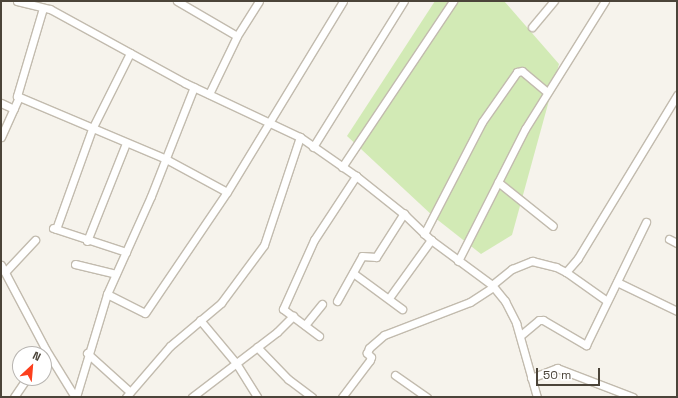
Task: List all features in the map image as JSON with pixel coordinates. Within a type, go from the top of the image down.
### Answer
[{"type":"street","points":[[18,1],[43,8],[194,86],[300,137],[356,176],[404,214],[431,240],[492,286],[505,301],[521,335],[537,397]]},
{"type":"street","points":[[177,1],[237,36]]},
{"type":"street","points":[[210,94],[237,36],[259,1]]},
{"type":"street","points":[[107,294],[145,313],[227,192],[343,1]]},
{"type":"street","points":[[313,147],[404,1]]},
{"type":"street","points":[[342,166],[452,1]]},
{"type":"street","points":[[532,27],[554,1]]},
{"type":"street","points":[[458,260],[547,92],[587,34],[605,1]]},
{"type":"street","points":[[1,137],[19,97],[17,96],[43,8]]},
{"type":"street","points":[[126,252],[87,241],[54,229],[92,130],[130,53]]},
{"type":"street","points":[[424,234],[482,122],[517,72],[522,70],[547,92]]},
{"type":"street","points":[[76,397],[87,353],[107,294],[166,159],[194,86]]},
{"type":"street","points":[[566,272],[578,258],[677,95]]},
{"type":"street","points":[[19,97],[92,130],[166,159],[227,192]]},
{"type":"street","points":[[1,103],[14,109]]},
{"type":"street","points":[[87,353],[128,395],[170,346],[221,303],[264,245],[300,137]]},
{"type":"street","points":[[87,241],[97,212],[126,143]]},
{"type":"street","points":[[319,336],[283,309],[306,258],[356,176]]},
{"type":"street","points":[[498,182],[553,226]]},
{"type":"street","points":[[337,301],[362,256],[376,257],[404,214]]},
{"type":"street","points":[[521,335],[539,320],[543,320],[586,344],[646,222]]},
{"type":"street","points":[[669,239],[677,243]]},
{"type":"street","points":[[5,272],[35,240]]},
{"type":"street","points":[[388,298],[431,240]]},
{"type":"street","points":[[342,397],[370,360],[371,357],[367,353],[369,348],[384,335],[470,302],[512,269],[532,261],[566,272],[575,281],[607,301]]},
{"type":"street","points":[[75,264],[116,274]]},
{"type":"street","points":[[1,265],[41,346]]},
{"type":"street","points":[[353,273],[402,309]]},
{"type":"street","points":[[617,282],[677,311]]},
{"type":"street","points":[[305,325],[322,304]]},
{"type":"street","points":[[196,396],[293,316]]},
{"type":"street","points":[[200,320],[236,363],[257,397]]},
{"type":"street","points":[[257,347],[288,379],[312,397]]},
{"type":"street","points":[[52,363],[76,397]]},
{"type":"street","points":[[532,378],[557,368],[633,397]]},
{"type":"street","points":[[395,375],[427,397]]},
{"type":"street","points":[[14,397],[22,386]]},
{"type":"green space","points":[[435,1],[504,1],[559,64],[512,235],[481,254],[434,217],[347,136]]}]
